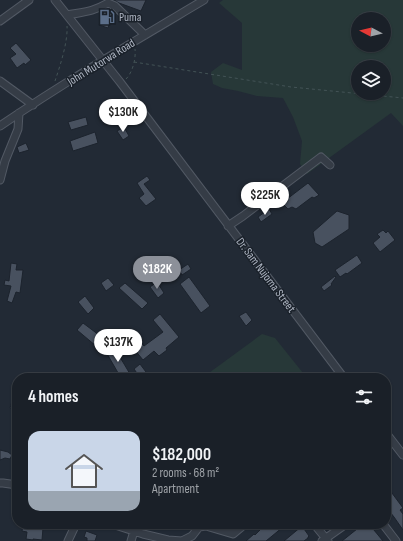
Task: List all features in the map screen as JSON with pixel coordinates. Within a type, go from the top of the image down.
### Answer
[{"type":"street","points":[[0,21],[29,0]]},
{"type":"street","name":"Dr. Sam Nujoma Street","points":[[56,0],[120,82],[340,373]]},
{"type":"street","name":"John Mutorwa Road","points":[[0,126],[103,60],[204,0]]},
{"type":"street","points":[[67,15],[88,12],[98,9],[108,3],[115,6],[145,35]]},
{"type":"street","points":[[0,81],[33,105]]},
{"type":"street","points":[[0,180],[5,161],[18,129],[19,113]]},
{"type":"street","points":[[228,226],[321,157],[330,164]]},
{"type":"street","points":[[391,439],[403,455]]},
{"type":"street","points":[[0,483],[12,484]]},
{"type":"street","points":[[68,541],[74,529]]},
{"type":"street","points":[[128,529],[168,540],[182,541],[192,538],[198,529]]},
{"type":"street","points":[[216,529],[233,534],[239,529]]},
{"type":"street","points":[[317,529],[325,540],[339,529]]},
{"type":"street","points":[[387,529],[396,541]]},
{"type":"street","points":[[131,541],[134,531]]},
{"type":"path","points":[[55,82],[66,41],[67,15]]},
{"type":"path","points":[[120,82],[128,78],[131,72],[136,53],[133,42]]},
{"type":"path","points":[[134,62],[291,87],[403,98]]},
{"type":"shaded area","points":[[223,0],[403,0],[403,126],[391,113],[307,174],[300,164],[302,141],[293,117],[283,98],[257,96],[222,88],[213,84],[211,72],[223,63],[242,70],[242,23],[219,3]]},
{"type":"shaded area","points":[[262,334],[275,338],[303,373],[209,373]]},
{"type":"building","points":[[114,0],[146,0],[141,11]]},
{"type":"building","points":[[108,9],[113,11],[108,28],[99,25],[104,11]]},
{"type":"building","points":[[16,43],[31,60],[25,65],[24,63],[17,68],[10,58],[16,54],[10,48]]},
{"type":"building","points":[[86,117],[88,125],[71,130],[68,122]]},
{"type":"building","points":[[124,127],[129,136],[123,140],[117,131]]},
{"type":"building","points":[[95,132],[98,143],[73,151],[70,141]]},
{"type":"building","points":[[26,143],[29,150],[19,153],[17,147]]},
{"type":"building","points":[[147,176],[150,180],[144,184],[156,199],[146,206],[139,198],[144,194],[137,183]]},
{"type":"building","points":[[308,183],[319,195],[314,198],[312,197],[296,209],[292,207],[288,209],[284,205],[288,201],[287,199]]},
{"type":"building","points":[[269,209],[272,214],[261,222],[258,217]]},
{"type":"building","points":[[337,211],[349,215],[349,229],[322,247],[315,243],[313,232]]},
{"type":"building","points":[[383,230],[386,233],[388,231],[395,240],[380,252],[373,243],[380,237],[377,234]]},
{"type":"building","points":[[357,255],[362,263],[347,274],[346,273],[340,277],[335,270]]},
{"type":"building","points":[[11,263],[17,264],[16,270],[23,270],[20,293],[16,292],[12,303],[7,301],[11,286],[4,285],[5,280],[9,281]]},
{"type":"building","points":[[188,264],[191,269],[182,275],[179,270]]},
{"type":"building","points":[[335,276],[336,277],[331,284],[332,285],[324,291],[321,287]]},
{"type":"building","points":[[189,277],[210,306],[201,313],[180,284]]},
{"type":"building","points":[[108,278],[114,285],[106,291],[101,283]]},
{"type":"building","points":[[157,282],[164,293],[158,298],[150,287]]},
{"type":"building","points":[[125,283],[148,303],[142,309],[119,288]]},
{"type":"building","points":[[85,296],[94,308],[88,314],[78,302]]},
{"type":"building","points":[[246,312],[252,320],[246,326],[239,316]]},
{"type":"building","points":[[160,314],[179,337],[159,356],[154,351],[143,360],[125,338],[132,332],[144,346],[163,332],[153,320]]},
{"type":"building","points":[[83,323],[103,338],[96,346],[77,330]]},
{"type":"building","points":[[114,347],[129,373],[118,373],[106,352]]},
{"type":"building","points":[[140,364],[146,372],[137,373],[134,369]]},
{"type":"building","points":[[0,450],[8,452],[12,455],[10,459],[5,458],[0,460]]},
{"type":"building","points":[[391,492],[403,508],[400,510],[403,514],[403,530],[391,513]]},
{"type":"building","points":[[22,529],[43,529],[42,540],[26,539],[27,532],[22,531]]},
{"type":"building","points":[[261,529],[281,529],[266,541],[246,541],[254,534],[255,535]]},
{"type":"building","points":[[298,529],[304,529],[309,536],[304,541],[284,541]]},
{"type":"building","points":[[357,529],[373,529],[383,541],[342,541]]},
{"type":"building","points":[[86,531],[97,535],[95,541],[87,541],[87,538],[84,537]]},
{"type":"place","name":"Puma","points":[[107,17]]}]
